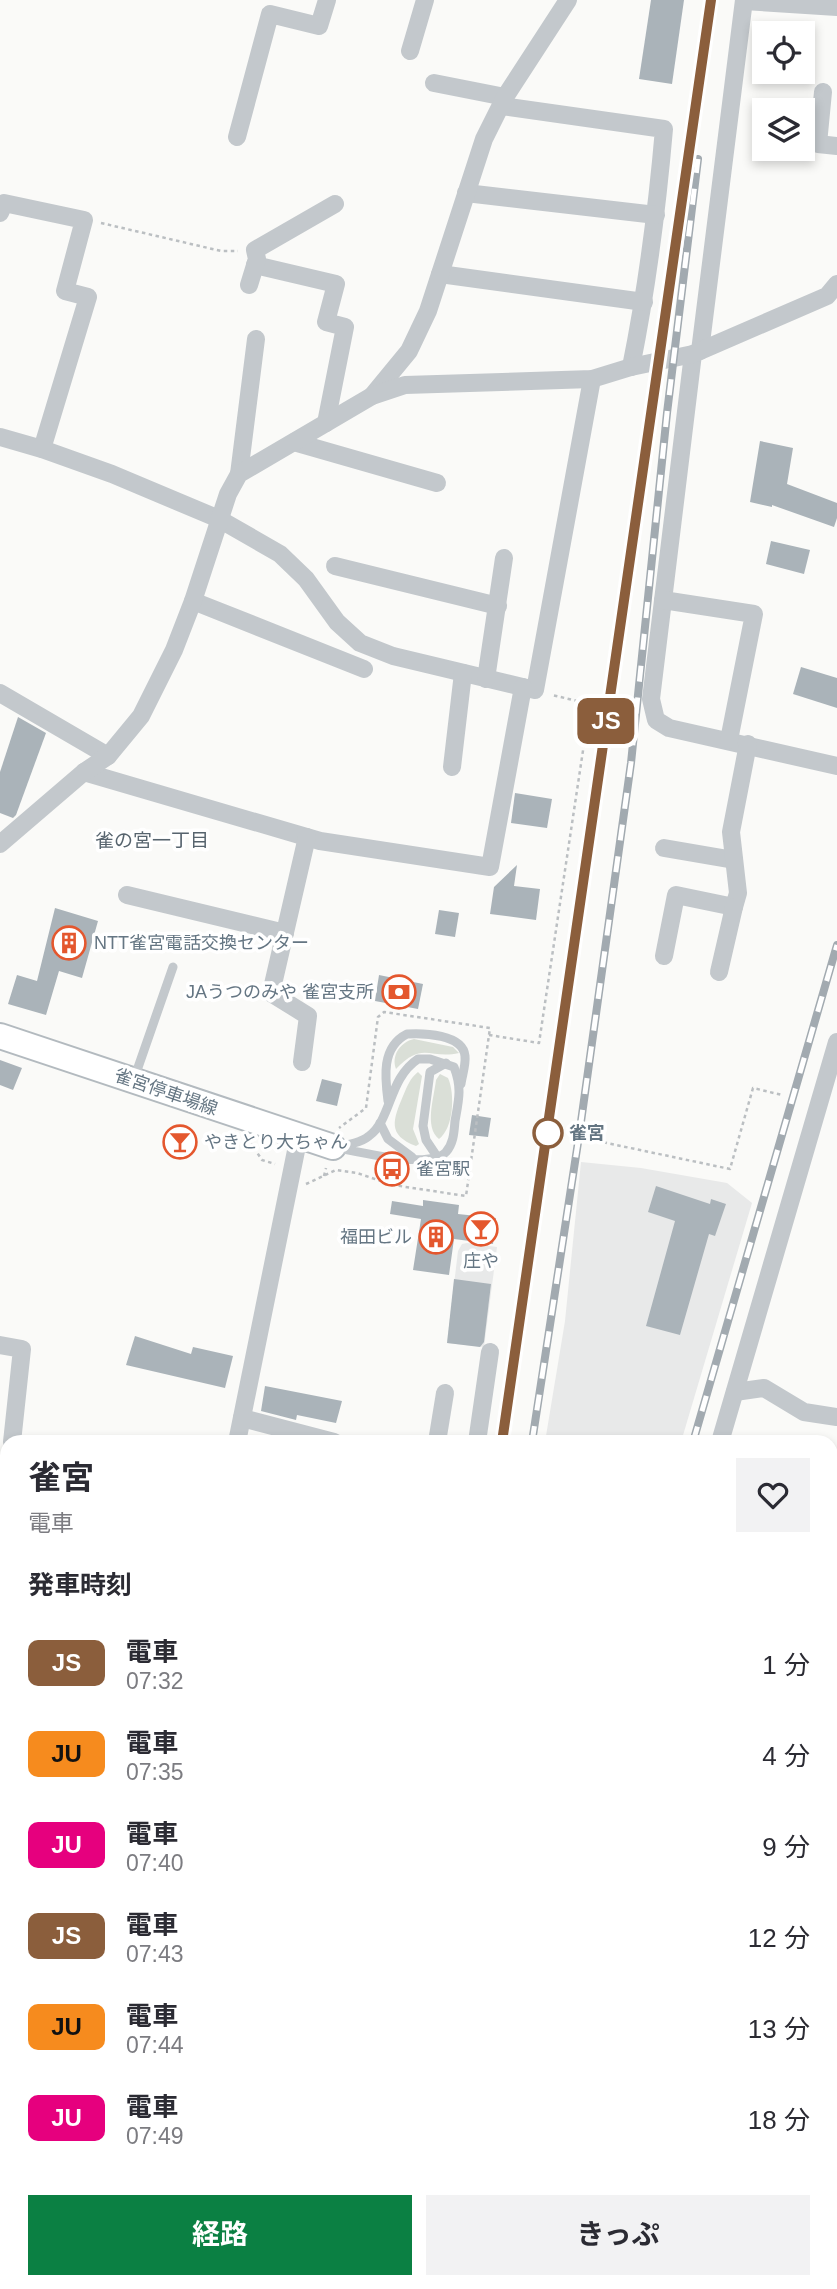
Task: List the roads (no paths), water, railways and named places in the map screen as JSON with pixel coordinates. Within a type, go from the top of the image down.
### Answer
[{"type":"main road","name":"雀宮停車場線","points":[[0,1036],[333,1147]]},
{"type":"street","points":[[237,137],[270,14],[319,26],[327,0]]},
{"type":"street","points":[[410,51],[425,0]]},
{"type":"street","points":[[372,397],[409,351],[428,311],[484,139],[568,0]]},
{"type":"street","points":[[837,7],[744,0],[651,699],[656,720],[669,728],[837,766]]},
{"type":"street","points":[[434,83],[504,102],[664,129],[644,302],[631,368]]},
{"type":"street","points":[[823,92],[818,144],[837,146]]},
{"type":"street","points":[[466,193],[656,215]]},
{"type":"street","points":[[0,213],[4,203],[84,220],[65,291],[88,297],[42,449]]},
{"type":"street","points":[[249,285],[255,258],[335,204]]},
{"type":"street","points":[[255,258],[336,284],[326,322],[345,327],[326,423]]},
{"type":"street","points":[[440,274],[644,302]]},
{"type":"street","points":[[239,474],[372,397],[405,385],[593,379],[697,352],[827,296],[837,284]]},
{"type":"street","points":[[2,839],[108,755],[141,716],[174,650],[219,519],[239,474],[256,339]]},
{"type":"street","points":[[84,772],[307,837],[489,867],[593,379]]},
{"type":"street","points":[[0,438],[42,449],[112,474],[219,519],[280,554],[306,579],[337,622],[360,643],[393,656],[529,689]]},
{"type":"street","points":[[294,442],[437,483]]},
{"type":"street","points":[[485,678],[505,558]]},
{"type":"street","points":[[335,566],[498,606]]},
{"type":"street","points":[[663,600],[754,614],[729,740]]},
{"type":"street","points":[[193,601],[364,669]]},
{"type":"street","points":[[452,767],[463,673]]},
{"type":"street","points":[[0,693],[108,755]]},
{"type":"street","points":[[719,972],[738,893],[731,832],[748,744]]},
{"type":"street","points":[[302,1062],[308,1016],[271,993],[307,837]]},
{"type":"street","points":[[664,848],[734,860]]},
{"type":"street","points":[[127,895],[285,933]]},
{"type":"street","points":[[664,956],[676,895],[734,907]]},
{"type":"street","points":[[722,1435],[837,1042]]},
{"type":"street","points":[[238,1435],[299,1136]]},
{"type":"street","points":[[0,1345],[22,1349],[13,1435]]},
{"type":"street","points":[[479,1435],[489,1352]]},
{"type":"street","points":[[735,1392],[764,1388],[804,1412],[837,1418]]},
{"type":"street","points":[[438,1435],[445,1393]]},
{"type":"street","points":[[242,1418],[307,1435]]},
{"type":"lane","points":[[133,1081],[173,967]]},
{"type":"lane","points":[[333,1147],[416,1160],[438,1158],[447,1151],[452,1142],[465,1055],[461,1046],[442,1038],[407,1034],[396,1042],[387,1059],[385,1077],[388,1103]]},
{"type":"lane","points":[[333,1147],[356,1143],[370,1136],[380,1123],[396,1083],[409,1065],[418,1059],[430,1059],[454,1067],[461,1085]]},
{"type":"lane","points":[[438,1158],[426,1140],[423,1126],[430,1072],[446,1063]]},
{"type":"lane","points":[[380,1123],[388,1139],[416,1160]]},
{"type":"railway","points":[[503,1435],[711,0]]},
{"type":"railway","points":[[533,1435],[579,1136],[631,763],[667,413],[698,159]]},
{"type":"railway","points":[[695,1435],[837,945]]},
{"type":"train","name":"JS","points":[[503,1435],[711,0]]},
{"type":"place","name":"NTT雀宮電話交換センター","points":[[69,943]]},
{"type":"place","name":"JAうつのみや 雀宮支所","points":[[399,992]]},
{"type":"place","name":"雀宮","points":[[548,1133]]},
{"type":"place","name":"やきとり大ちゃん","points":[[180,1142]]},
{"type":"place","name":"雀宮駅","points":[[392,1169]]},
{"type":"place","name":"庄や","points":[[481,1229]]},
{"type":"place","name":"福田ビル","points":[[436,1237]]},
{"type":"district","name":"雀の宮一丁目","points":[[152,840]]}]
